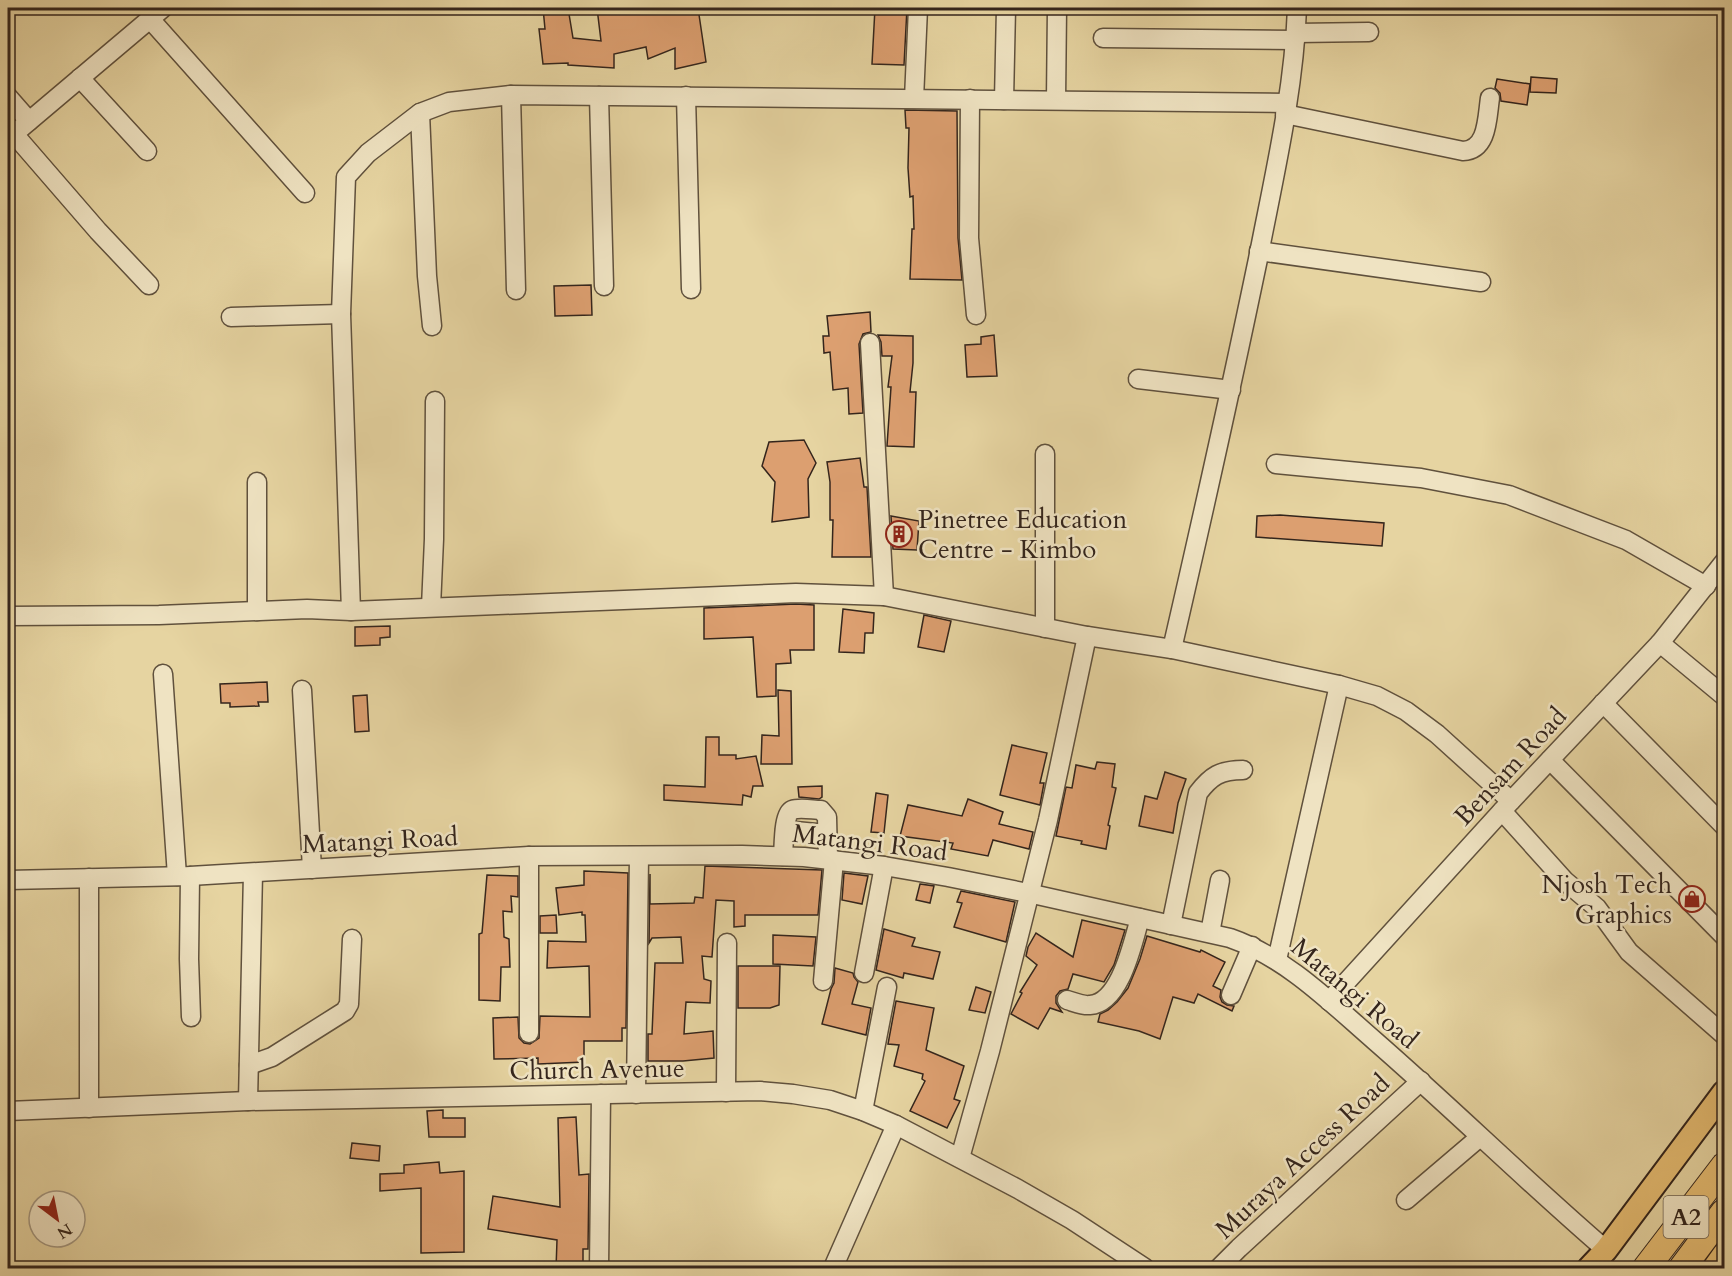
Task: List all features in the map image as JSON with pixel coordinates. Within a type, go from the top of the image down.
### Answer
[{"type":"highway","name":"A2","points":[[1646,1269],[1725,1166]]},
{"type":"highway","name":"A2","points":[[1682,1269],[1725,1212]]},
{"type":"main road","points":[[1589,1269],[1606,1250],[1725,1092]]},
{"type":"main road","points":[[1714,1269],[1725,1254]]},
{"type":"street","points":[[914,99],[918,8]]},
{"type":"street","points":[[1004,100],[1006,8]]},
{"type":"street","points":[[1056,100],[1058,8]]},
{"type":"street","points":[[1172,649],[1231,390],[1259,251],[1286,109],[1296,36],[1297,8]]},
{"type":"street","points":[[149,285],[10,136],[156,13],[305,194]]},
{"type":"street","points":[[1103,38],[1296,36],[1370,32]]},
{"type":"street","points":[[80,78],[147,151]]},
{"type":"street","points":[[351,611],[341,314],[346,177],[368,153],[420,113],[449,102],[511,95],[1056,100],[1286,109],[1453,149],[1471,151],[1480,143],[1490,98]]},
{"type":"street","points":[[511,95],[516,290]]},
{"type":"street","points":[[599,96],[604,286]]},
{"type":"street","points":[[686,96],[691,289]]},
{"type":"street","points":[[8,97],[29,121]]},
{"type":"street","points":[[970,99],[969,238],[976,315]]},
{"type":"street","points":[[420,113],[432,326]]},
{"type":"street","points":[[1259,251],[1481,282]]},
{"type":"street","points":[[231,317],[341,314]]},
{"type":"street","points":[[870,343],[884,596]]},
{"type":"street","points":[[1138,380],[1231,390]]},
{"type":"street","points":[[431,607],[435,401]]},
{"type":"street","points":[[1045,454],[1045,628]]},
{"type":"street","points":[[1276,464],[1421,478],[1509,495],[1626,540],[1706,586]]},
{"type":"street","points":[[257,482],[257,611]]},
{"type":"street","name":"Bensam Road","points":[[1329,1000],[1660,643],[1724,563]]},
{"type":"street","points":[[8,616],[159,615],[307,609],[351,611],[796,593],[884,596],[1087,636],[1172,649],[1339,685],[1377,696],[1406,711],[1437,734],[1507,806],[1565,881],[1597,908],[1629,952],[1725,1035]]},
{"type":"street","points":[[960,1158],[990,1051],[1048,820],[1087,636]]},
{"type":"street","points":[[1660,643],[1725,696]]},
{"type":"street","points":[[163,674],[184,876],[191,1017]]},
{"type":"street","points":[[1277,960],[1339,685]]},
{"type":"street","points":[[302,690],[312,869]]},
{"type":"street","points":[[1603,704],[1725,826]]},
{"type":"street","points":[[1550,760],[1725,936]]},
{"type":"street","points":[[1170,925],[1198,794],[1209,779],[1227,770],[1243,770]]},
{"type":"street","points":[[783,856],[785,830],[827,834],[831,860],[824,981]]},
{"type":"street","points":[[528,1033],[529,856]]},
{"type":"street","name":"Matangi Road","points":[[8,880],[253,873],[529,856],[783,856],[884,866],[1028,893],[1210,933],[1252,946],[1277,960],[1329,1000],[1606,1250]]},
{"type":"street","points":[[636,1094],[639,856]]},
{"type":"street","points":[[864,973],[884,866]]},
{"type":"street","points":[[248,1101],[253,873]]},
{"type":"street","points":[[89,878],[89,1108]]},
{"type":"street","points":[[1210,933],[1220,880]]},
{"type":"street","points":[[1067,1000],[1089,1006],[1110,994],[1122,977],[1140,918]]},
{"type":"street","points":[[249,1065],[272,1057],[345,1011],[349,1004],[352,939]]},
{"type":"street","points":[[726,1092],[727,943]]},
{"type":"street","points":[[1231,995],[1252,946]]},
{"type":"street","points":[[863,1111],[887,987]]},
{"type":"street","name":"Muraya Access Road","points":[[1219,1269],[1421,1081]]},
{"type":"street","name":"Church Avenue","points":[[8,1111],[248,1101],[726,1092],[794,1094],[830,1100],[896,1125],[1072,1220],[1145,1269]]},
{"type":"street","points":[[599,1269],[602,1094]]},
{"type":"street","points":[[832,1269],[896,1125]]},
{"type":"street","points":[[1406,1200],[1480,1137]]},
{"type":"building","points":[[543,8],[568,8],[573,38],[601,41],[597,8],[698,8],[706,62],[675,69],[675,48],[648,59],[646,47],[614,54],[614,68],[568,65],[568,63],[543,64],[539,29],[545,29]]},
{"type":"building","points":[[875,8],[907,8],[904,65],[872,64]]},
{"type":"building","points":[[1531,77],[1557,79],[1556,93],[1530,92]]},
{"type":"building","points":[[1497,79],[1530,84],[1527,105],[1501,101],[1500,93],[1495,88]]},
{"type":"building","points":[[905,110],[957,111],[958,238],[962,280],[910,279],[912,229],[914,229],[913,196],[910,197],[908,168],[909,128],[906,128]]},
{"type":"building","points":[[591,285],[592,315],[555,316],[554,286]]},
{"type":"building","points":[[870,312],[871,332],[863,334],[859,344],[863,413],[849,414],[848,388],[833,390],[830,352],[824,353],[823,336],[829,336],[827,316]]},
{"type":"building","points":[[878,335],[913,336],[910,392],[916,392],[914,447],[887,446],[891,387],[888,387],[892,356],[882,356]]},
{"type":"building","points":[[994,335],[997,376],[967,377],[965,345],[981,344],[981,337]]},
{"type":"building","points":[[804,440],[816,463],[808,479],[809,517],[772,522],[775,482],[762,466],[769,442]]},
{"type":"building","points":[[860,458],[864,487],[867,487],[871,557],[832,557],[833,520],[830,520],[830,482],[827,462]]},
{"type":"building","points":[[1280,515],[1384,523],[1382,546],[1256,537],[1257,516]]},
{"type":"building","name":"Pinetree Education Centre - Kimbo","points":[[891,516],[919,521],[917,550],[893,549]]},
{"type":"building","points":[[814,605],[814,650],[790,650],[791,663],[776,664],[776,696],[757,697],[753,637],[704,639],[704,608]]},
{"type":"building","points":[[843,609],[874,613],[873,633],[865,633],[864,653],[839,652]]},
{"type":"building","points":[[924,615],[951,621],[944,652],[918,647]]},
{"type":"building","points":[[390,626],[390,637],[380,638],[380,645],[355,646],[355,627]]},
{"type":"building","points":[[267,682],[268,702],[258,702],[259,706],[230,707],[230,703],[221,703],[220,684]]},
{"type":"building","points":[[778,690],[791,691],[792,764],[761,764],[762,735],[779,736]]},
{"type":"building","points":[[367,695],[369,731],[355,732],[353,696]]},
{"type":"building","points":[[706,737],[719,737],[719,755],[736,755],[736,759],[756,756],[763,786],[753,786],[751,797],[743,795],[742,805],[664,800],[664,785],[705,787]]},
{"type":"building","points":[[1012,745],[1047,753],[1040,783],[1044,783],[1040,805],[1000,795]]},
{"type":"building","points":[[1097,762],[1115,764],[1112,787],[1116,788],[1108,825],[1110,826],[1106,849],[1056,836],[1066,787],[1072,788],[1076,765],[1095,769]]},
{"type":"building","points":[[1165,772],[1186,779],[1178,803],[1173,833],[1139,826],[1145,796],[1157,799]]},
{"type":"building","points":[[822,786],[822,797],[819,799],[799,797],[798,787]]},
{"type":"building","points":[[876,793],[888,795],[884,833],[871,832]]},
{"type":"building","points":[[968,799],[1003,812],[999,824],[1033,832],[1029,849],[993,840],[988,856],[951,849],[953,843],[900,836],[908,805],[962,816]]},
{"type":"building","points":[[705,866],[822,870],[818,915],[745,915],[745,926],[734,927],[734,901],[716,900],[712,957],[702,956],[704,979],[711,981],[710,1003],[686,1002],[684,1034],[713,1031],[714,1058],[648,1061],[648,1034],[652,1034],[655,963],[683,963],[681,937],[652,938],[649,943],[650,874],[650,904],[694,903],[695,897],[703,898]]},
{"type":"building","points":[[584,871],[628,873],[626,1028],[622,1028],[622,1041],[584,1041],[584,1062],[538,1064],[538,1058],[494,1059],[493,1018],[518,1017],[519,1038],[524,1043],[530,1044],[539,1038],[540,1016],[590,1017],[589,966],[547,968],[548,941],[586,942],[585,915],[582,915],[582,912],[559,915],[556,888],[584,885]]},
{"type":"building","points":[[844,873],[868,876],[862,904],[842,900]]},
{"type":"building","points":[[487,875],[518,876],[518,897],[511,896],[512,912],[503,911],[504,937],[509,939],[510,967],[501,967],[500,1001],[479,1000],[479,934],[482,933]]},
{"type":"building","points":[[920,884],[934,886],[930,903],[916,900]]},
{"type":"building","points":[[961,891],[1015,902],[1006,942],[954,927],[962,903],[957,902]]},
{"type":"building","points":[[556,915],[557,933],[540,933],[540,916]]},
{"type":"building","points":[[1082,920],[1125,930],[1114,965],[1104,982],[1073,974],[1068,989],[1060,991],[1056,996],[1056,1003],[1062,1012],[1050,1008],[1038,1029],[1011,1014],[1022,993],[1020,992],[1037,965],[1026,956],[1036,933],[1073,957]]},
{"type":"building","points":[[884,929],[915,938],[912,946],[940,952],[933,979],[904,973],[903,978],[876,970]]},
{"type":"building","points":[[773,935],[816,937],[813,966],[773,964]]},
{"type":"building","points":[[1147,936],[1200,952],[1201,950],[1225,962],[1213,986],[1221,990],[1222,1002],[1234,1006],[1232,1011],[1198,994],[1194,1003],[1173,997],[1160,1039],[1139,1031],[1098,1022],[1100,1014],[1117,1002],[1128,988]]},
{"type":"building","points":[[738,966],[780,966],[779,1005],[770,1008],[738,1008]]},
{"type":"building","points":[[835,968],[853,973],[858,982],[852,1004],[871,1008],[866,1035],[822,1024],[834,983]]},
{"type":"building","points":[[976,987],[991,992],[985,1013],[969,1010]]},
{"type":"building","points":[[896,1001],[934,1008],[926,1050],[964,1066],[954,1099],[960,1101],[947,1128],[910,1111],[925,1081],[922,1079],[923,1074],[894,1066],[899,1045],[888,1044]]},
{"type":"building","points":[[443,1110],[443,1118],[465,1118],[465,1137],[429,1137],[427,1111]]},
{"type":"building","points":[[576,1117],[579,1175],[589,1174],[588,1249],[583,1249],[583,1269],[556,1269],[557,1240],[488,1229],[493,1196],[560,1207],[558,1118]]},
{"type":"building","points":[[352,1143],[380,1146],[379,1161],[350,1158]]},
{"type":"building","points":[[439,1162],[440,1173],[464,1171],[464,1252],[421,1253],[421,1188],[380,1191],[380,1174],[404,1173],[404,1165]]},
{"type":"place","name":"Pinetree Education Centre - Kimbo","points":[[899,534]]},
{"type":"place","name":"Njosh Tech Graphics","points":[[1692,899]]}]
